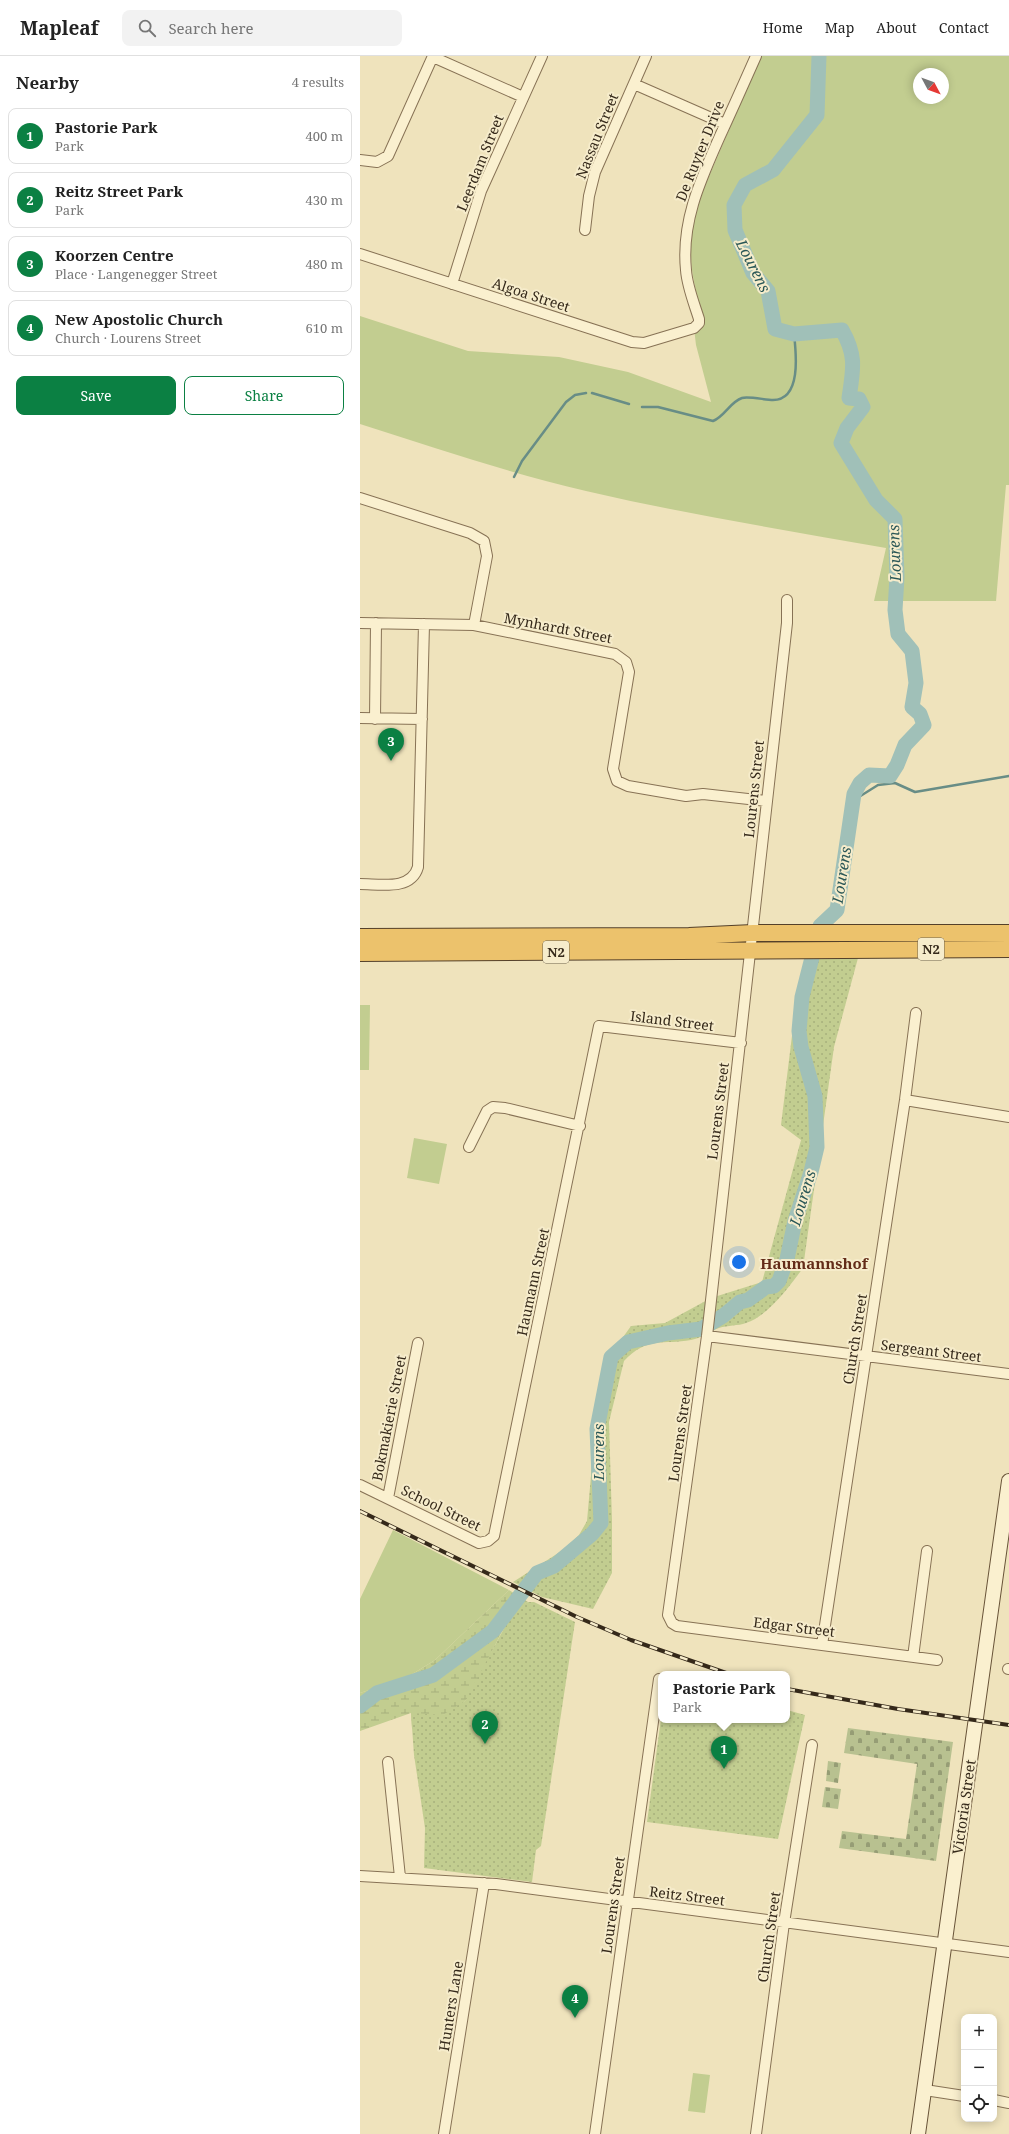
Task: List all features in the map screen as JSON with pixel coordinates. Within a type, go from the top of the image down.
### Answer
[{"type":"highway","name":"N2","points":[[360,937],[681,936],[813,932],[1009,933]]},
{"type":"highway","name":"N2","points":[[360,953],[752,952],[1009,949]]},
{"type":"main road","name":"Victoria Street","points":[[918,2134],[1009,1480]]},
{"type":"street","points":[[360,160],[377,162],[388,156],[433,56],[524,97]]},
{"type":"street","name":"Leerdam Street","points":[[452,284],[481,191],[542,56]]},
{"type":"street","name":"Nassau Street","points":[[586,230],[589,196],[595,172],[646,56]]},
{"type":"street","name":"De Ruyter Drive","points":[[694,328],[699,323],[699,319],[686,271],[685,247],[688,222],[699,184],[756,56]]},
{"type":"street","points":[[634,84],[725,124]]},
{"type":"street","name":"Algoa Street","points":[[360,254],[636,343],[644,343],[694,328]]},
{"type":"street","points":[[360,498],[470,533],[484,542],[487,556],[474,625]]},
{"type":"street","name":"Lourens Street","points":[[672,1623],[668,1615],[712,1298],[752,952],[766,801],[787,623],[787,600]]},
{"type":"street","name":"Mynhardt Street","points":[[360,623],[474,625],[615,654],[623,659],[629,672],[612,769],[614,778],[625,785],[686,796],[703,794],[766,801]]},
{"type":"street","points":[[375,719],[376,623]]},
{"type":"street","points":[[360,884],[403,883],[412,879],[417,872],[419,863],[424,624]]},
{"type":"street","points":[[360,718],[422,719]]},
{"type":"street","name":"Church Street","points":[[822,1645],[905,1100],[916,1013]]},
{"type":"street","name":"Island Street","points":[[599,1026],[741,1043]]},
{"type":"street","name":"Haumann Street","points":[[488,1541],[494,1536],[497,1526],[580,1126],[599,1026]]},
{"type":"street","points":[[905,1100],[1009,1117]]},
{"type":"street","points":[[469,1147],[487,1111],[493,1107],[505,1108],[580,1126]]},
{"type":"street","name":"Sergeant Street","points":[[708,1332],[866,1357],[1009,1374]]},
{"type":"street","name":"Bokmakierie Street","points":[[388,1498],[418,1343]]},
{"type":"street","name":"School Street","points":[[360,1485],[479,1543],[488,1541]]},
{"type":"street","points":[[913,1657],[927,1551]]},
{"type":"street","name":"Edgar Street","points":[[672,1623],[677,1626],[937,1660]]},
{"type":"street","name":"Lourens Street","points":[[595,2134],[658,1686]]},
{"type":"street","name":"Church Street","points":[[756,2134],[784,1923],[812,1745]]},
{"type":"street","points":[[388,1762],[400,1877]]},
{"type":"street","name":"Reitz Street","points":[[360,1876],[400,1877],[484,1883],[1009,1952]]},
{"type":"street","name":"Hunters Lane","points":[[444,2134],[484,1883]]},
{"type":"street","points":[[925,2090],[961,2096]]},
{"type":"street","points":[[997,2100],[1009,2102]]},
{"type":"green space","points":[[761,56],[1009,56],[1009,485],[1006,485],[996,601],[874,601],[886,548],[698,514],[586,491],[500,468],[360,424],[360,316],[468,351],[559,357],[628,372],[711,402],[696,345],[694,328],[703,317],[692,271],[691,257],[691,244],[700,197]]},
{"type":"green space","points":[[858,958],[834,1047],[803,1268],[778,1300],[770,1308],[754,1319],[743,1324],[719,1328],[699,1338],[691,1340],[648,1345],[632,1353],[624,1361],[609,1422],[612,1573],[593,1609],[542,1597],[513,1582],[563,1550],[579,1535],[587,1521],[591,1476],[591,1440],[593,1422],[606,1361],[631,1326],[665,1323],[711,1298],[762,1282],[801,1140],[781,1125],[798,987],[801,987],[806,959]]},
{"type":"green space","points":[[360,1005],[370,1005],[369,1070],[360,1070]]},
{"type":"green space","points":[[414,1138],[447,1144],[439,1184],[407,1178]]},
{"type":"green space","points":[[393,1530],[509,1590],[435,1660],[406,1678],[360,1693],[360,1599]]},
{"type":"green space","points":[[509,1590],[528,1602],[518,1610],[509,1621],[474,1689],[462,1704],[412,1729],[411,1713],[360,1731],[360,1693],[406,1678],[435,1660]]},
{"type":"green space","points":[[528,1602],[534,1602],[575,1622],[541,1846],[536,1850],[532,1882],[424,1868],[425,1828],[414,1755],[411,1713],[443,1715],[465,1701],[508,1621],[518,1607]]},
{"type":"green space","points":[[790,1711],[805,1715],[778,1839],[647,1822],[660,1723],[790,1723]]},
{"type":"green space","points":[[848,1728],[953,1742],[936,1861],[839,1848],[842,1831],[906,1839],[917,1764],[844,1753]]},
{"type":"green space","points":[[828,1761],[841,1763],[838,1783],[826,1781]]},
{"type":"green space","points":[[825,1787],[841,1789],[838,1809],[822,1807]]},
{"type":"green space","points":[[693,2073],[710,2075],[705,2113],[688,2111]]},
{"type":"waterway","name":"Lourens","points":[[360,1706],[377,1693],[433,1675],[493,1631],[537,1573],[554,1566],[592,1534],[601,1523],[597,1429],[611,1357],[628,1342],[668,1333],[701,1329],[723,1316],[740,1302],[748,1300],[766,1287],[774,1286],[779,1281],[787,1259],[795,1221],[811,1172],[817,1147],[815,1096],[801,1047],[799,1031],[802,997],[820,926],[837,910],[854,794],[860,783],[869,775],[890,776],[897,765],[905,745],[924,725],[920,714],[912,707],[916,683],[912,651],[898,634],[895,610],[897,577],[895,519],[876,500],[841,443],[847,428],[863,407],[859,399],[849,398],[853,363],[847,339],[842,330],[794,334],[775,329],[768,291],[753,273],[735,230],[734,205],[745,185],[773,170],[817,115],[819,56]]},
{"type":"waterway","points":[[642,407],[658,407],[713,421],[742,398],[748,397],[773,400],[782,398],[789,392],[793,384],[795,374],[796,352],[794,334]]},
{"type":"waterway","points":[[514,477],[522,461],[566,402],[575,395],[586,393]]},
{"type":"waterway","points":[[592,393],[629,404]]},
{"type":"waterway","points":[[854,800],[878,785],[895,783],[915,792],[1009,776]]},
{"type":"railway","points":[[360,1511],[577,1617],[631,1640],[720,1671]]},
{"type":"railway","points":[[790,1690],[898,1709],[1009,1725]]},
{"type":"place","name":"Koorzen Centre","points":[[391,761]]},
{"type":"place","name":"Reitz Street Park","points":[[485,1744]]},
{"type":"place","name":"Pastorie Park","points":[[724,1769]]},
{"type":"place","name":"New Apostolic Church","points":[[575,2018]]},
{"type":"district","name":"Haumannshof","points":[[814,1264]]}]
